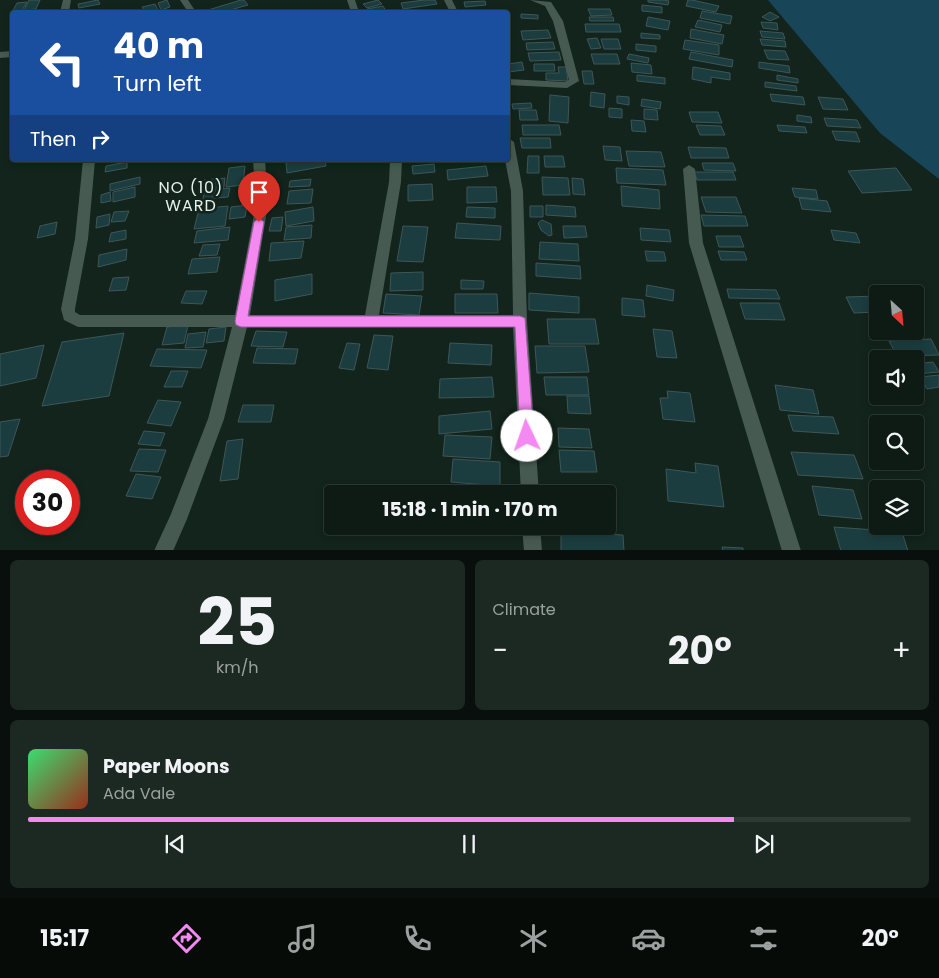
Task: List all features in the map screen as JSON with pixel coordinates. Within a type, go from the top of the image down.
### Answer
[{"type":"street","points":[[510,82],[567,85],[574,81],[558,20],[548,4],[534,0]]},
{"type":"street","points":[[510,153],[517,190],[520,321],[529,485]]},
{"type":"street","points":[[90,162],[86,219],[74,289],[67,310],[69,316],[78,321],[520,321]]},
{"type":"street","points":[[163,550],[178,519],[216,419],[241,321],[251,274],[262,204],[259,162]]},
{"type":"street","points":[[370,322],[395,182],[396,162]]},
{"type":"street","points":[[689,169],[696,243],[792,550]]},
{"type":"street","points":[[532,535],[533,550]]},
{"type":"water","points":[[768,0],[939,0],[939,179],[880,133]]},
{"type":"building","points":[[29,0],[40,0],[36,9],[24,10]]},
{"type":"building","points":[[98,0],[100,4],[79,8],[78,4]]},
{"type":"building","points":[[167,0],[170,7],[161,10],[158,3]]},
{"type":"building","points":[[241,0],[244,0],[248,5],[230,10],[208,10]]},
{"type":"building","points":[[378,0],[382,4],[367,8],[363,4]]},
{"type":"building","points":[[435,0],[437,4],[403,9],[401,3]]},
{"type":"building","points":[[648,0],[669,1],[668,5],[648,2]]},
{"type":"building","points":[[688,0],[719,6],[716,12],[686,6]]},
{"type":"building","points":[[485,1],[486,5],[465,7],[464,2]]},
{"type":"building","points":[[27,2],[22,10],[13,10],[17,3]]},
{"type":"building","points":[[155,4],[158,10],[144,10],[142,7]]},
{"type":"building","points":[[642,5],[662,7],[662,13],[642,11]]},
{"type":"building","points":[[383,6],[385,10],[368,10]]},
{"type":"building","points":[[588,9],[610,9],[612,15],[591,16]]},
{"type":"building","points":[[702,11],[732,16],[730,24],[700,18]]},
{"type":"building","points":[[770,12],[779,17],[770,21],[762,17]]},
{"type":"building","points":[[521,14],[538,15],[538,19],[521,18]]},
{"type":"building","points":[[589,17],[613,17],[614,21],[590,21]]},
{"type":"building","points":[[648,17],[670,21],[668,30],[646,26]]},
{"type":"building","points":[[698,20],[722,25],[720,32],[695,27]]},
{"type":"building","points":[[761,22],[777,23],[778,30],[763,28]]},
{"type":"building","points":[[585,24],[619,24],[621,32],[586,32]]},
{"type":"building","points":[[691,29],[724,35],[722,44],[690,38]]},
{"type":"building","points":[[548,30],[551,38],[523,40],[521,31]]},
{"type":"building","points":[[760,31],[783,33],[785,39],[762,37]]},
{"type":"building","points":[[641,33],[660,35],[660,39],[641,38]]},
{"type":"building","points":[[597,38],[601,48],[591,49],[587,39]]},
{"type":"building","points":[[601,39],[618,39],[621,49],[604,49]]},
{"type":"building","points":[[760,39],[785,41],[786,47],[762,45]]},
{"type":"building","points":[[685,40],[719,45],[719,55],[683,49]]},
{"type":"building","points":[[553,42],[555,49],[527,50],[526,43]]},
{"type":"building","points":[[636,44],[656,46],[656,52],[636,50]]},
{"type":"building","points":[[764,50],[785,51],[789,60],[768,59]]},
{"type":"building","points":[[559,52],[561,60],[530,61],[528,53]]},
{"type":"building","points":[[691,52],[733,60],[732,67],[689,59]]},
{"type":"building","points":[[591,54],[617,54],[620,64],[594,64]]},
{"type":"building","points":[[629,54],[649,58],[648,63],[627,59]]},
{"type":"building","points":[[522,62],[524,70],[510,72],[510,64]]},
{"type":"building","points":[[759,62],[789,66],[790,73],[759,68]]},
{"type":"building","points":[[631,63],[651,65],[652,74],[632,72]]},
{"type":"building","points":[[534,64],[554,64],[555,71],[534,71]]},
{"type":"building","points":[[558,67],[566,67],[568,81],[546,80],[546,73],[559,73]]},
{"type":"building","points":[[693,67],[730,73],[730,80],[711,77],[711,83],[692,79]]},
{"type":"building","points":[[582,71],[592,71],[594,84],[584,84]]},
{"type":"building","points":[[637,75],[665,78],[665,84],[637,81]]},
{"type":"building","points":[[777,75],[798,79],[798,83],[777,80]]},
{"type":"building","points":[[765,82],[796,86],[797,91],[765,87]]},
{"type":"building","points":[[591,92],[605,94],[604,108],[590,106]]},
{"type":"building","points":[[770,94],[803,97],[805,105],[772,101]]},
{"type":"building","points":[[550,95],[569,97],[568,123],[549,121]]},
{"type":"building","points":[[617,96],[629,97],[629,105],[617,103]]},
{"type":"building","points":[[818,97],[843,99],[848,110],[823,109]]},
{"type":"building","points":[[642,99],[661,102],[660,109],[641,106]]},
{"type":"building","points":[[531,103],[532,108],[513,109],[512,104]]},
{"type":"building","points":[[609,108],[622,109],[622,118],[609,117]]},
{"type":"building","points":[[644,109],[657,110],[658,120],[644,119]]},
{"type":"building","points":[[519,110],[536,110],[538,120],[520,120]]},
{"type":"building","points":[[689,112],[718,112],[722,123],[692,122]]},
{"type":"building","points":[[797,115],[811,117],[812,123],[797,121]]},
{"type":"building","points":[[824,118],[857,120],[861,128],[827,126]]},
{"type":"building","points":[[631,120],[644,121],[646,132],[632,131]]},
{"type":"building","points":[[522,125],[559,125],[561,135],[523,135]]},
{"type":"building","points":[[696,125],[721,126],[725,135],[700,135]]},
{"type":"building","points":[[777,125],[805,127],[807,133],[779,131]]},
{"type":"building","points":[[832,131],[856,132],[860,142],[836,140]]},
{"type":"building","points":[[520,138],[550,138],[551,148],[522,148]]},
{"type":"building","points":[[603,146],[620,147],[622,161],[605,160]]},
{"type":"building","points":[[688,147],[726,148],[729,158],[691,158]]},
{"type":"building","points":[[626,151],[661,152],[665,167],[629,166]]},
{"type":"building","points":[[528,156],[539,156],[539,173],[527,173]]},
{"type":"building","points":[[544,156],[563,156],[565,167],[545,167]]},
{"type":"building","points":[[127,162],[127,168],[105,172],[106,166]]},
{"type":"building","points":[[325,162],[326,166],[287,173],[286,163]]},
{"type":"building","points":[[702,163],[733,163],[736,171],[704,170]]},
{"type":"building","points":[[434,164],[435,172],[413,174],[412,166]]},
{"type":"building","points":[[245,166],[243,185],[226,187],[229,168]]},
{"type":"building","points":[[486,166],[488,176],[448,180],[447,170]]},
{"type":"building","points":[[616,168],[663,170],[666,185],[617,183]]},
{"type":"building","points":[[896,168],[912,190],[862,193],[848,171]]},
{"type":"building","points":[[694,172],[733,172],[736,180],[697,180]]},
{"type":"building","points":[[140,177],[140,184],[110,191],[110,184]]},
{"type":"building","points":[[542,177],[568,178],[570,195],[543,195]]},
{"type":"building","points":[[225,178],[224,187],[203,189],[204,180]]},
{"type":"building","points":[[572,178],[583,179],[585,195],[573,194]]},
{"type":"building","points":[[311,179],[310,186],[289,187],[290,181]]},
{"type":"building","points":[[432,184],[433,200],[408,201],[408,185]]},
{"type":"building","points":[[621,186],[659,190],[660,209],[622,206]]},
{"type":"building","points":[[135,187],[135,197],[113,202],[113,192]]},
{"type":"building","points":[[467,187],[496,187],[497,202],[467,203]]},
{"type":"building","points":[[230,188],[228,197],[203,199],[204,190]]},
{"type":"building","points":[[792,188],[816,190],[818,199],[795,197]]},
{"type":"building","points":[[313,189],[311,203],[287,204],[289,191]]},
{"type":"building","points":[[110,192],[111,201],[101,203],[101,195]]},
{"type":"building","points":[[701,197],[736,197],[742,213],[706,212]]},
{"type":"building","points":[[799,198],[827,201],[831,212],[802,209]]},
{"type":"building","points":[[247,205],[245,217],[229,219],[231,207]]},
{"type":"building","points":[[546,205],[575,207],[576,217],[546,215]]},
{"type":"building","points":[[228,206],[225,226],[194,229],[199,209]]},
{"type":"building","points":[[530,206],[543,206],[543,217],[530,217]]},
{"type":"building","points":[[313,207],[314,221],[286,226],[285,212]]},
{"type":"building","points":[[467,207],[495,208],[495,218],[466,217]]},
{"type":"building","points":[[129,211],[125,221],[111,222],[114,212]]},
{"type":"building","points":[[110,214],[109,225],[96,228],[97,217]]},
{"type":"building","points":[[701,215],[745,216],[748,226],[704,226]]},
{"type":"building","points":[[283,217],[281,231],[269,231],[272,218]]},
{"type":"building","points":[[542,220],[551,224],[552,235],[549,236],[541,230],[538,223]]},
{"type":"building","points":[[57,222],[55,234],[37,238],[40,226]]},
{"type":"building","points":[[457,223],[501,226],[500,240],[455,238]]},
{"type":"building","points":[[312,225],[311,238],[284,240],[286,227]]},
{"type":"building","points":[[403,226],[428,227],[423,262],[397,261]]},
{"type":"building","points":[[563,226],[585,226],[587,237],[564,238]]},
{"type":"building","points":[[230,227],[228,240],[194,243],[197,231]]},
{"type":"building","points":[[640,228],[669,230],[671,242],[641,240]]},
{"type":"building","points":[[126,230],[126,239],[109,242],[111,233]]},
{"type":"building","points":[[831,230],[856,233],[860,243],[834,240]]},
{"type":"building","points":[[716,236],[740,236],[744,247],[719,247]]},
{"type":"building","points":[[304,241],[301,258],[269,261],[271,243]]},
{"type":"building","points":[[540,242],[578,244],[579,261],[539,259]]},
{"type":"building","points":[[220,244],[217,255],[199,256],[203,245]]},
{"type":"building","points":[[127,249],[126,260],[98,267],[99,255]]},
{"type":"building","points":[[645,251],[664,252],[666,261],[647,261]]},
{"type":"building","points":[[718,251],[744,252],[747,260],[721,260]]},
{"type":"building","points":[[220,257],[217,272],[188,274],[192,259]]},
{"type":"building","points":[[536,263],[580,266],[581,279],[536,276]]},
{"type":"building","points":[[423,272],[423,290],[390,291],[391,273]]},
{"type":"building","points":[[312,274],[312,294],[275,301],[275,280]]},
{"type":"building","points":[[129,277],[126,290],[109,291],[113,278]]},
{"type":"building","points":[[461,280],[484,281],[483,289],[461,289]]},
{"type":"building","points":[[647,285],[674,290],[673,301],[646,296]]},
{"type":"building","points":[[727,289],[776,290],[780,299],[729,298]]},
{"type":"building","points":[[186,291],[207,291],[202,304],[181,303]]},
{"type":"building","points":[[529,293],[579,297],[579,313],[529,310]]},
{"type":"building","points":[[386,294],[422,296],[419,315],[383,313]]},
{"type":"building","points":[[455,294],[497,294],[498,313],[455,313]]},
{"type":"building","points":[[869,296],[869,312],[854,313],[846,297]]},
{"type":"building","points":[[622,298],[643,300],[645,317],[622,315]]},
{"type":"building","points":[[740,303],[779,303],[785,320],[745,319]]},
{"type":"building","points":[[547,319],[595,319],[599,344],[549,344]]},
{"type":"building","points":[[188,325],[184,343],[162,345],[167,327]]},
{"type":"building","points":[[226,327],[224,341],[206,343],[209,329]]},
{"type":"building","points":[[653,329],[672,331],[677,358],[657,357]]},
{"type":"building","points":[[256,331],[287,332],[283,347],[251,346]]},
{"type":"building","points":[[206,332],[203,347],[185,348],[188,334]]},
{"type":"building","points":[[124,333],[109,396],[42,406],[62,342]]},
{"type":"building","points":[[374,335],[393,336],[388,370],[367,368]]},
{"type":"building","points":[[931,339],[939,355],[924,355],[924,350],[894,350],[889,341],[924,340]]},
{"type":"building","points":[[347,343],[360,344],[354,370],[339,368]]},
{"type":"building","points":[[450,343],[492,345],[491,365],[448,363]]},
{"type":"building","points":[[44,345],[36,378],[0,386],[0,354]]},
{"type":"building","points":[[535,346],[585,346],[589,372],[537,373]]},
{"type":"building","points":[[257,348],[298,349],[295,364],[253,363]]},
{"type":"building","points":[[157,349],[207,350],[201,368],[150,366]]},
{"type":"building","points":[[933,362],[939,372],[924,373],[924,363]]},
{"type":"building","points":[[171,371],[188,371],[182,387],[164,387]]},
{"type":"building","points":[[939,375],[939,387],[927,389],[924,384],[924,377]]},
{"type":"building","points":[[492,377],[494,397],[439,398],[440,379]]},
{"type":"building","points":[[544,377],[587,377],[589,395],[546,395]]},
{"type":"building","points":[[775,385],[813,390],[819,414],[780,410]]},
{"type":"building","points":[[667,391],[690,393],[695,422],[663,419],[660,398],[668,398]]},
{"type":"building","points":[[567,396],[589,396],[591,414],[568,413]]},
{"type":"building","points":[[158,400],[181,402],[171,426],[147,423]]},
{"type":"building","points":[[243,405],[274,405],[271,422],[238,422]]},
{"type":"building","points":[[490,411],[492,429],[439,434],[439,416]]},
{"type":"building","points":[[788,415],[833,417],[839,434],[793,431]]},
{"type":"building","points":[[20,419],[8,456],[0,457],[0,422]]},
{"type":"building","points":[[558,428],[589,429],[592,448],[559,447]]},
{"type":"building","points":[[144,431],[165,433],[160,446],[138,444]]},
{"type":"building","points":[[445,435],[492,437],[490,459],[443,456]]},
{"type":"building","points":[[243,439],[238,479],[220,481],[227,441]]},
{"type":"building","points":[[139,449],[166,450],[158,472],[130,471]]},
{"type":"building","points":[[559,450],[594,451],[597,472],[561,472]]},
{"type":"building","points":[[791,452],[854,455],[863,479],[798,475]]},
{"type":"building","points":[[453,459],[500,462],[500,485],[451,482]]},
{"type":"building","points":[[695,463],[718,466],[724,507],[668,501],[666,469],[696,473]]},
{"type":"building","points":[[136,474],[161,477],[152,499],[126,496]]},
{"type":"building","points":[[812,486],[853,490],[862,519],[819,515]]},
{"type":"building","points":[[834,527],[869,530],[869,535],[903,535],[908,550],[841,550]]},
{"type":"building","points":[[561,535],[623,535],[624,550],[561,550]]},
{"type":"building","points":[[722,547],[743,548],[743,550],[723,550]]},
{"type":"district","name":"NO (10) WARD","points":[[191,196]]},
{"type":"route","points":[[259,222],[241,321],[520,321],[527,436]]}]
